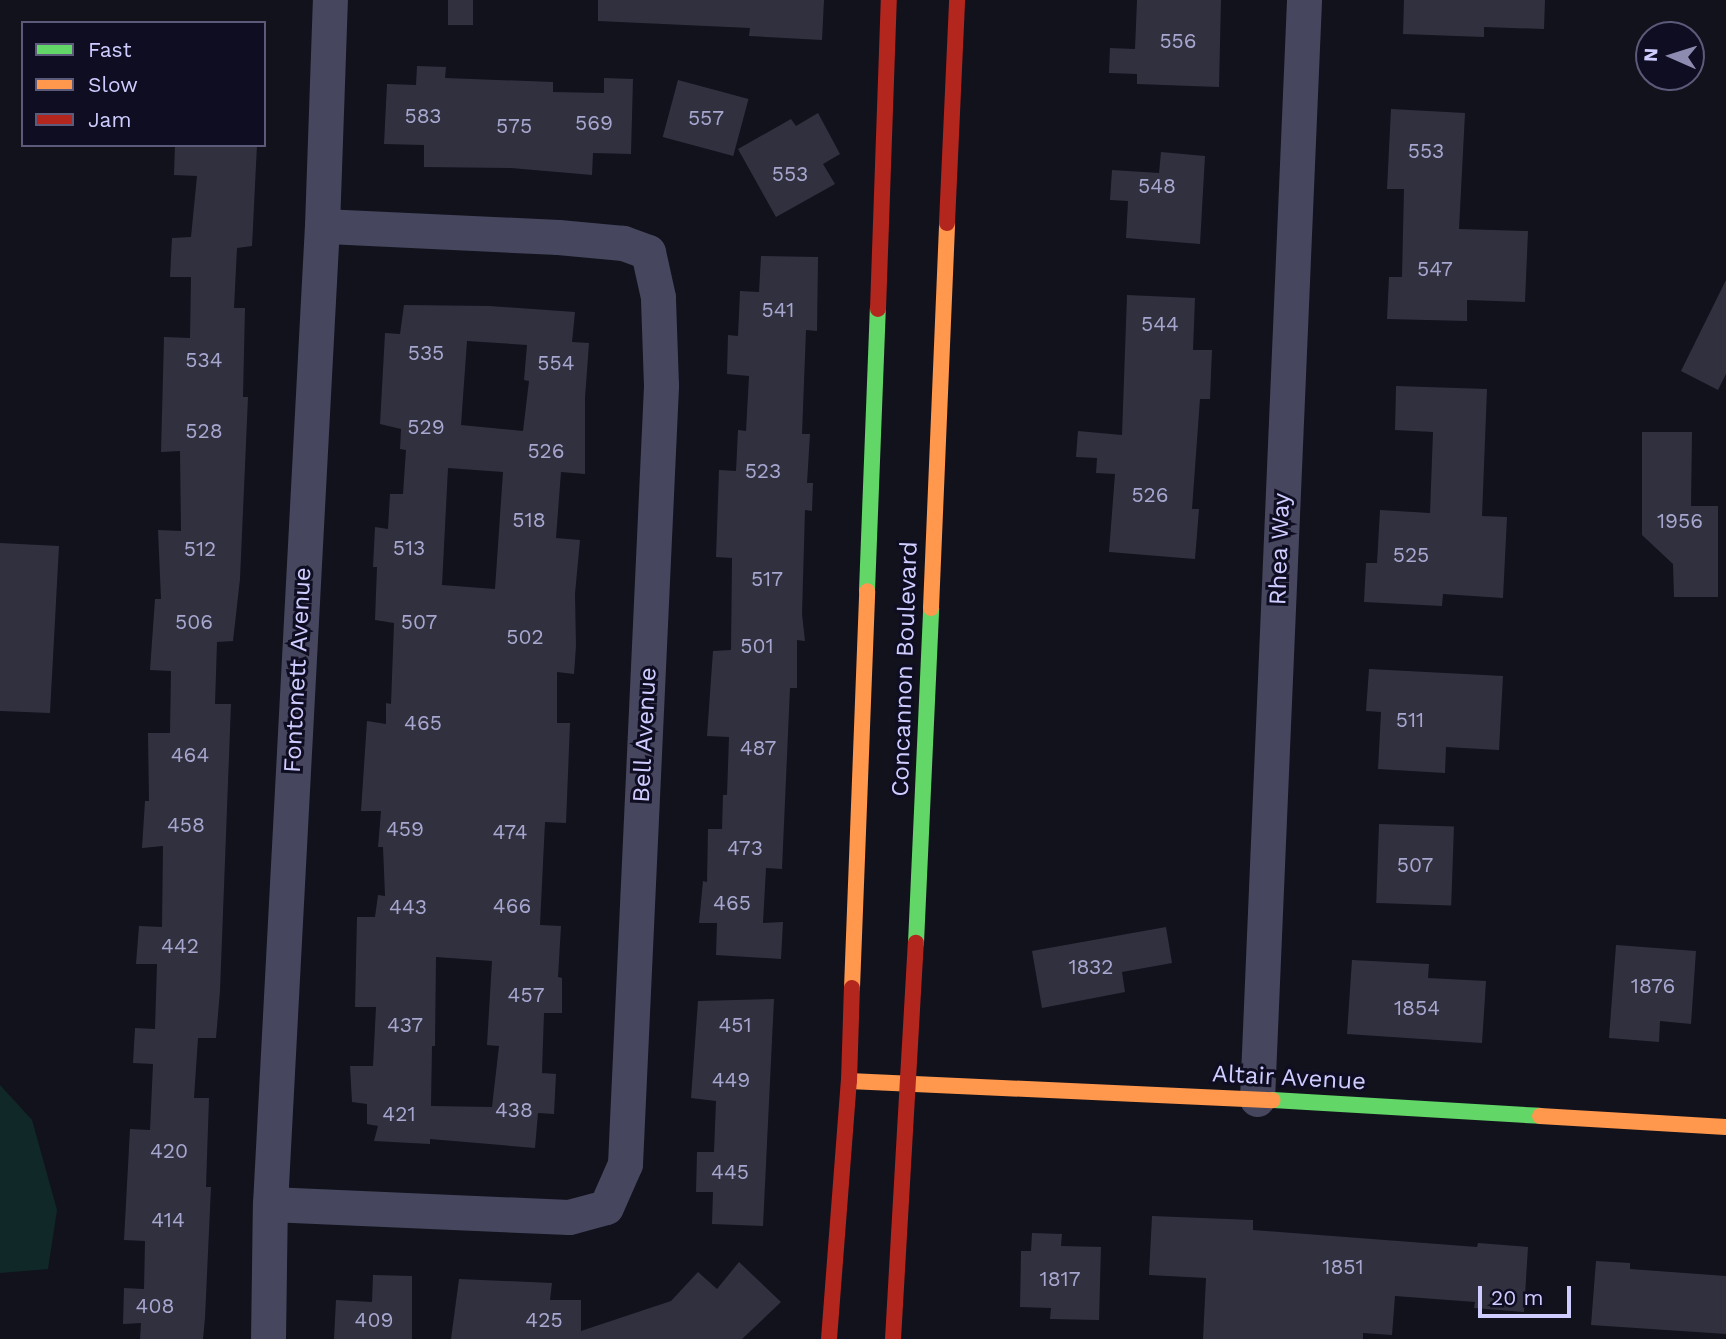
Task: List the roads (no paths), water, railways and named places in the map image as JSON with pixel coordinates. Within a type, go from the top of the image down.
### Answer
[{"type":"main road","name":"Concannon Boulevard","points":[[829,1339],[849,1081],[889,0]]},
{"type":"main road","name":"Concannon Boulevard","points":[[893,1339],[910,1083],[957,0]]},
{"type":"main road","name":"Altair Avenue","points":[[849,1081],[1257,1099],[1726,1127]]},
{"type":"street","name":"Fontonett Avenue","points":[[268,1339],[270,1204],[322,226],[330,0]]},
{"type":"street","name":"Rhea Way","points":[[1257,1099],[1304,0]]},
{"type":"street","name":"Bell Avenue","points":[[270,1204],[569,1217],[606,1207],[625,1164],[661,385],[658,297],[648,252],[623,243],[558,237],[322,226]]}]
